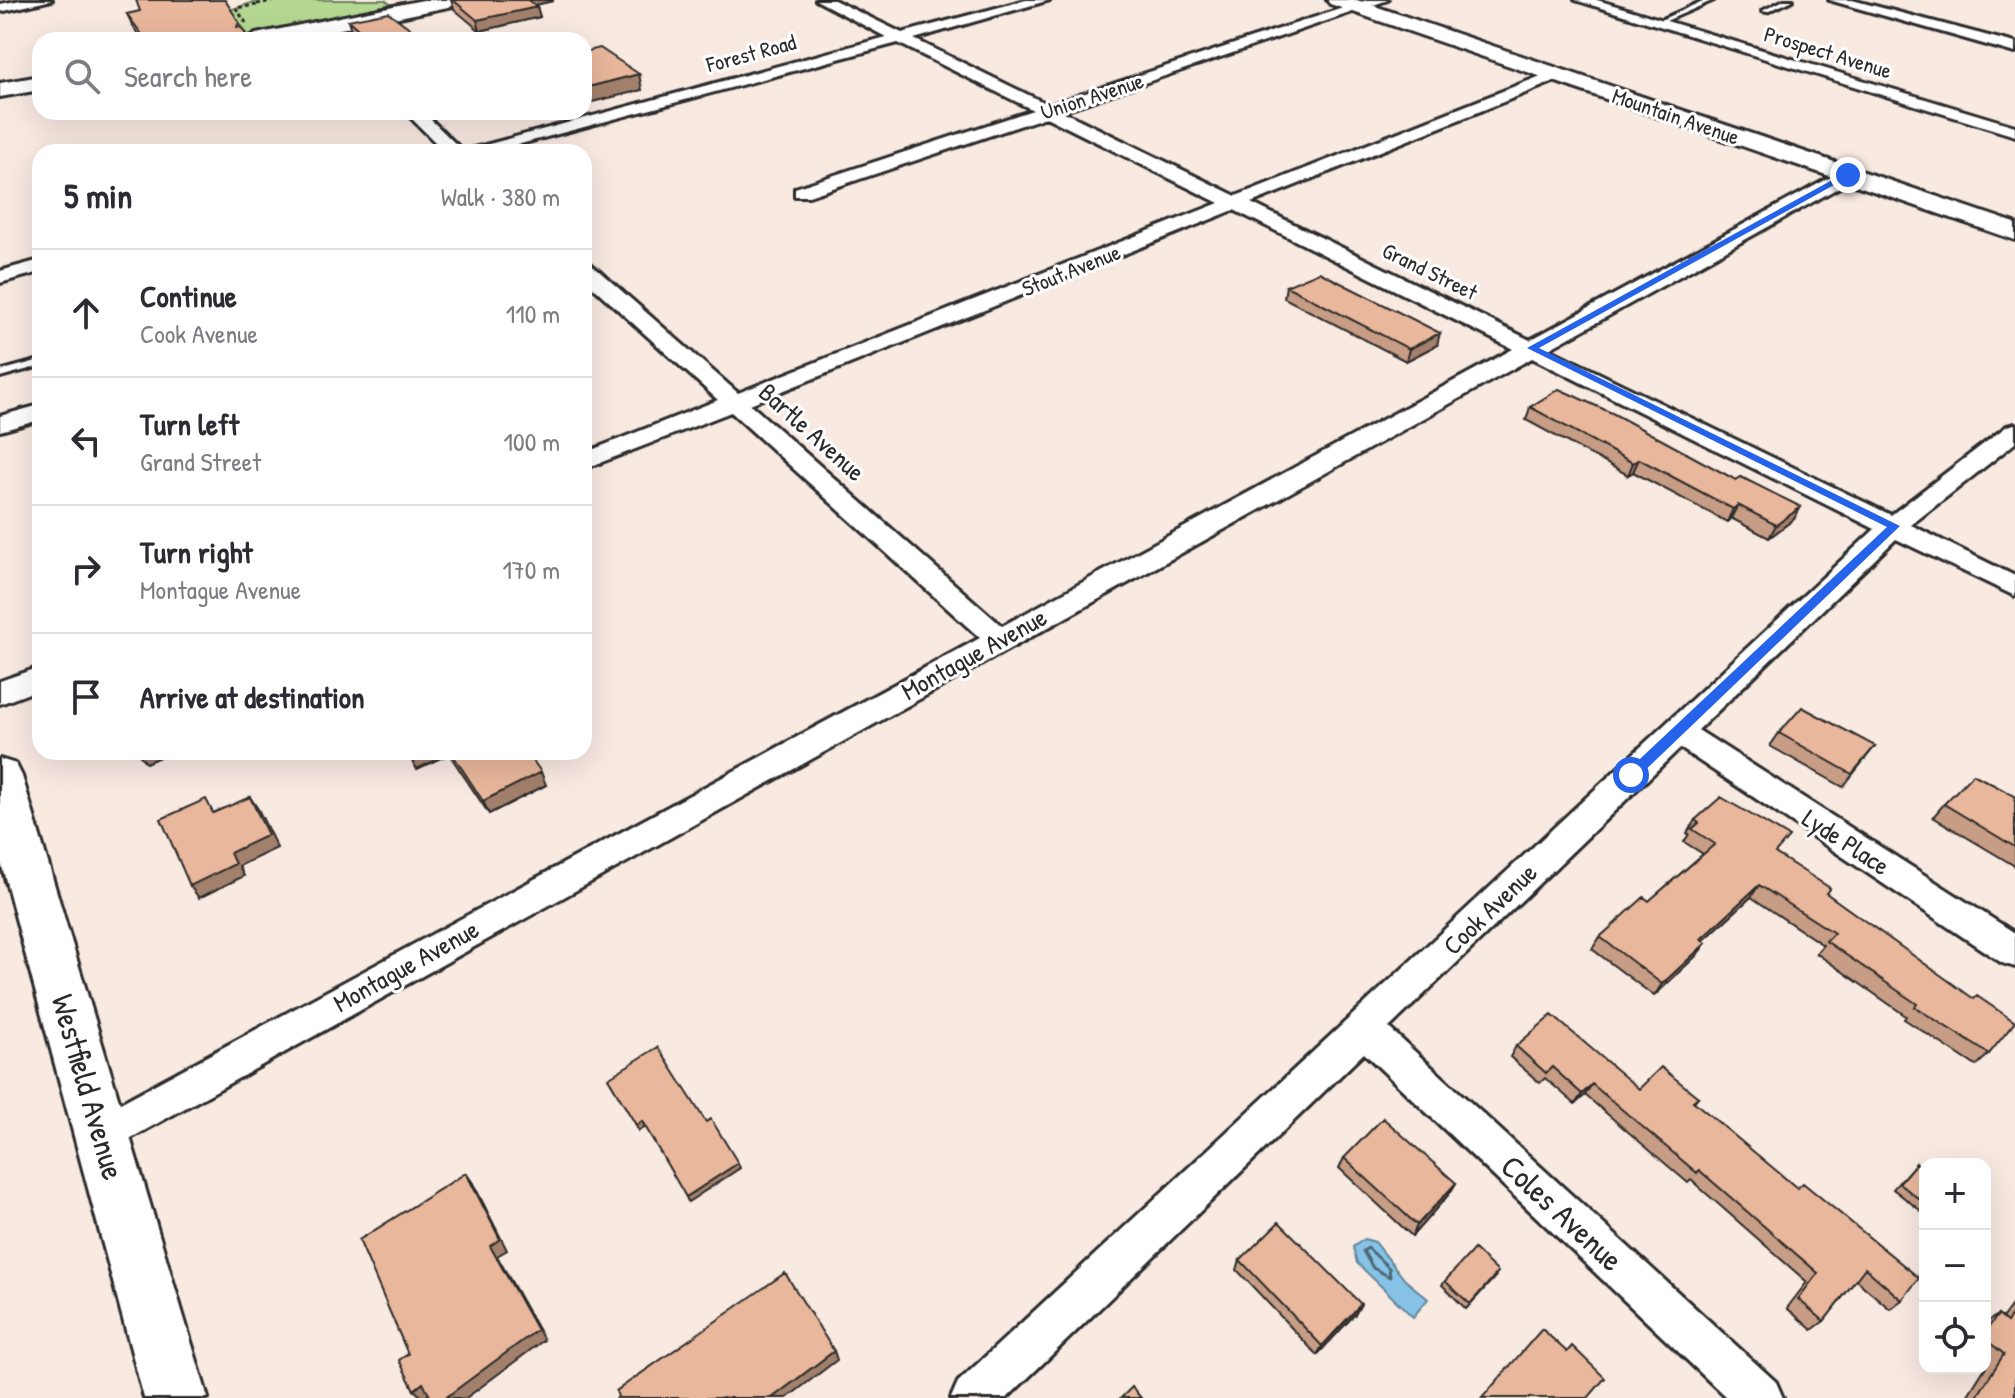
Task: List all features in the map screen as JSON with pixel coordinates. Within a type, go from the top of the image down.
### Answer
[{"type":"street","points":[[0,8],[45,0]]},
{"type":"street","name":"Grand Street","points":[[823,0],[2015,587]]},
{"type":"street","name":"Forest Road","points":[[592,120],[1043,0]]},
{"type":"street","name":"Prospect Avenue","points":[[1582,0],[2015,131]]},
{"type":"street","points":[[332,32],[399,5],[442,1]]},
{"type":"street","points":[[1843,1],[2015,48]]},
{"type":"street","name":"Mountain Avenue","points":[[1359,2],[1557,75],[2015,232]]},
{"type":"street","name":"Union Avenue","points":[[802,192],[1048,111],[1359,2]]},
{"type":"street","name":"Stout Avenue","points":[[592,459],[1557,75]]},
{"type":"street","points":[[0,90],[32,84]]},
{"type":"street","points":[[421,120],[447,144]]},
{"type":"street","name":"Forest Road","points":[[501,144],[591,120]]},
{"type":"street","name":"Montague Avenue","points":[[101,1134],[1848,175]]},
{"type":"street","points":[[0,277],[32,268]]},
{"type":"street","name":"Bartle Avenue","points":[[592,275],[1000,640]]},
{"type":"street","points":[[0,424],[32,414]]},
{"type":"street","name":"Cook Avenue","points":[[974,1398],[1894,526],[2015,431]]},
{"type":"street","points":[[0,693],[32,680]]},
{"type":"street","name":"Lyde Place","points":[[1677,731],[2015,952]]},
{"type":"street","name":"Westfield Avenue","points":[[0,776],[176,1398]]},
{"type":"street","name":"Coles Avenue","points":[[1364,1029],[1760,1398]]},
{"type":"lane","points":[[1657,23],[1711,0]]},
{"type":"lane","points":[[1765,11],[1790,0]]},
{"type":"lane","points":[[0,374],[32,365]]},
{"type":"path","points":[[248,32],[249,28],[236,8],[279,0]]},
{"type":"green space","points":[[261,0],[385,0],[390,4],[386,9],[269,32],[228,32],[229,10]]},
{"type":"water","points":[[1364,1239],[1375,1242],[1405,1280],[1428,1299],[1413,1317],[1357,1263],[1353,1247]]},
{"type":"building","points":[[136,0],[225,0],[239,22],[237,27],[244,32],[140,32],[127,14],[140,11]]},
{"type":"building","points":[[453,0],[528,0],[537,7],[477,20]]},
{"type":"building","points":[[388,12],[415,32],[361,32],[348,20]]},
{"type":"building","points":[[600,48],[639,74],[592,86],[592,50]]},
{"type":"building","points":[[1319,272],[1440,333],[1409,349],[1286,286]]},
{"type":"building","points":[[1559,389],[1614,414],[1736,480],[1741,477],[1801,507],[1776,525],[1738,505],[1733,509],[1639,459],[1633,463],[1530,407]]},
{"type":"building","points":[[1802,707],[1875,746],[1852,774],[1779,733]]},
{"type":"building","points":[[456,760],[533,760],[541,772],[483,801]]},
{"type":"building","points":[[1973,774],[2015,796],[2015,847],[1944,804]]},
{"type":"building","points":[[250,797],[268,835],[230,853],[235,864],[190,886],[161,819],[206,799],[213,813]]},
{"type":"building","points":[[1721,797],[1789,837],[1775,853],[1830,888],[1826,893],[1974,999],[1977,996],[2015,1022],[1989,1054],[1915,1007],[1917,1004],[1826,941],[1834,933],[1759,885],[1701,939],[1706,943],[1662,984],[1600,937],[1644,897],[1649,901],[1715,844],[1692,829],[1699,823],[1695,820]]},
{"type":"building","points":[[1552,1015],[1639,1089],[1661,1067],[1698,1097],[1693,1101],[1797,1188],[1803,1183],[1919,1278],[1902,1300],[1865,1268],[1824,1321],[1798,1299],[1818,1273],[1699,1170],[1697,1173],[1592,1084],[1582,1094],[1552,1067],[1546,1073],[1516,1046]]},
{"type":"building","points":[[658,1047],[706,1122],[711,1119],[738,1163],[686,1197],[642,1121],[636,1125],[608,1078]]},
{"type":"building","points":[[1383,1118],[1456,1183],[1417,1225],[1344,1158]]},
{"type":"building","points":[[1916,1163],[1919,1165],[1919,1199],[1899,1183]]},
{"type":"building","points":[[466,1173],[500,1239],[490,1246],[537,1330],[445,1398],[431,1398],[423,1383],[414,1390],[399,1360],[408,1354],[359,1240]]},
{"type":"building","points":[[1279,1222],[1361,1304],[1322,1346],[1240,1260]]},
{"type":"building","points":[[1474,1249],[1498,1272],[1470,1304],[1445,1281]]},
{"type":"building","points":[[785,1273],[834,1351],[772,1398],[617,1398],[616,1391]]},
{"type":"building","points":[[2015,1311],[2015,1398],[1976,1398],[2004,1354],[1991,1344],[1991,1324],[1998,1315],[2007,1322]]},
{"type":"building","points":[[1542,1329],[1567,1352],[1572,1346],[1605,1378],[1588,1398],[1482,1398]]},
{"type":"building","points":[[1132,1387],[1141,1398],[1121,1398]]},
{"type":"route","points":[[1631,775],[1894,526],[1532,348],[1848,175]]}]
